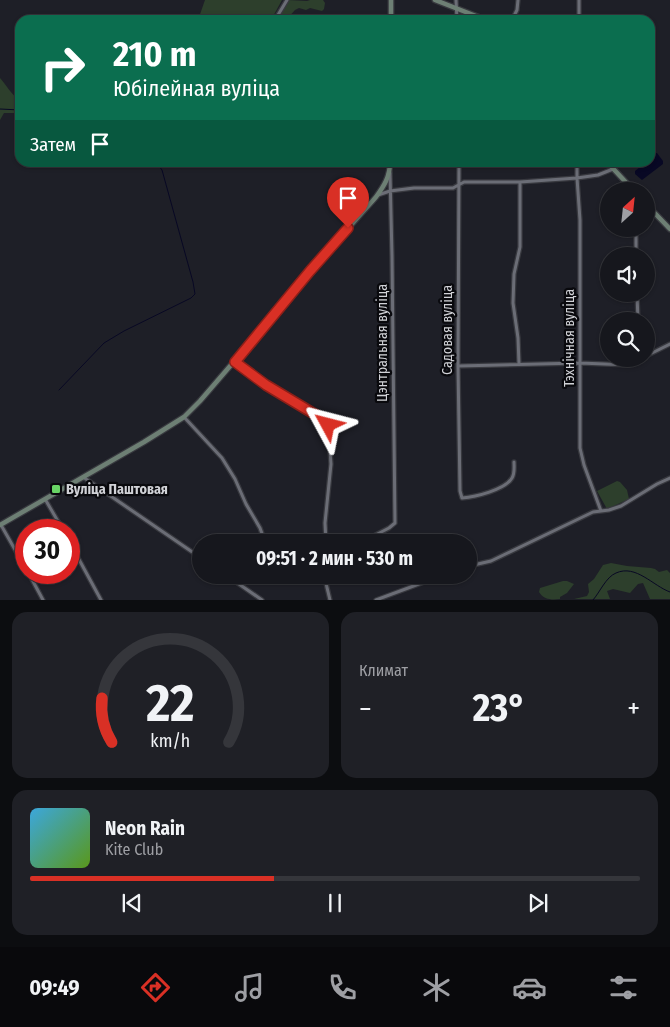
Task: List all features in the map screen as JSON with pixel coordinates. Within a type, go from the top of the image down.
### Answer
[{"type":"main road","points":[[391,15],[392,0]]},
{"type":"main road","points":[[435,0],[473,15]]},
{"type":"main road","points":[[613,169],[625,182]]},
{"type":"main road","points":[[0,524],[144,442],[184,417],[235,362],[310,271],[376,196],[387,181],[390,170]]},
{"type":"main road","points":[[655,213],[670,229]]},
{"type":"street","points":[[278,15],[287,0]]},
{"type":"street","points":[[456,0],[457,15]]},
{"type":"street","points":[[514,15],[518,0]]},
{"type":"street","points":[[579,0],[579,15]]},
{"type":"street","name":"Садовая вуліца","points":[[459,167],[458,366],[460,491],[462,498],[493,491],[506,485],[514,474],[514,462]]},
{"type":"street","name":"Тэхнічная вуліца","points":[[577,167],[580,220],[580,448],[584,465],[601,510]]},
{"type":"street","points":[[376,196],[390,191],[414,188],[453,188],[464,182],[520,182],[577,178],[598,175],[613,169]]},
{"type":"street","name":"Цэнтральная вуліца","points":[[377,534],[394,523],[390,170]]},
{"type":"street","points":[[519,364],[514,303],[514,274],[520,247],[520,182]]},
{"type":"street","points":[[655,352],[670,344]]},
{"type":"street","points":[[235,362],[266,385],[324,420],[328,425],[331,464],[326,534]]},
{"type":"street","points":[[458,366],[600,364]]},
{"type":"street","points":[[184,417],[222,458],[235,479],[262,534]]},
{"type":"street","points":[[83,477],[192,552]]},
{"type":"street","points":[[477,564],[491,561],[593,512],[610,510],[621,506],[670,478]]},
{"type":"street","points":[[45,499],[57,519]]},
{"type":"street","points":[[0,524],[15,550]]},
{"type":"street","points":[[80,561],[101,600]]},
{"type":"street","points":[[34,584],[43,600]]},
{"type":"street","points":[[239,584],[262,600]]},
{"type":"street","points":[[326,584],[330,600]]},
{"type":"street","points":[[376,600],[419,584]]},
{"type":"green space","points":[[205,0],[282,0],[274,15],[200,15]]},
{"type":"green space","points":[[288,0],[323,0],[325,3],[322,11],[299,8],[290,15],[280,15]]},
{"type":"green space","points":[[0,78],[15,96],[15,113],[4,113],[0,120]]},
{"type":"green space","points":[[617,481],[627,490],[629,499],[607,509],[597,491]]},
{"type":"green space","points":[[611,563],[651,568],[659,572],[667,570],[670,573],[670,599],[650,599],[643,583],[638,584],[630,593],[613,589],[607,591],[610,599],[574,599],[587,596],[589,592],[588,584],[594,579],[603,565]]},
{"type":"green space","points":[[563,581],[574,584],[560,599],[546,598],[539,592],[540,588]]},
{"type":"water","points":[[655,153],[663,161],[663,164],[642,180],[635,174],[635,171],[640,167],[655,167]]},
{"type":"waterway","points":[[0,109],[15,110]]},
{"type":"waterway","points":[[59,390],[104,343],[191,298],[195,294],[160,167]]},
{"type":"waterway","points":[[593,600],[612,575],[623,571],[637,573],[670,592]]},
{"type":"place","name":"Вуліца Паштовая","points":[[56,489]]},
{"type":"route","points":[[328,425],[324,420],[266,385],[235,362],[348,228]]}]
